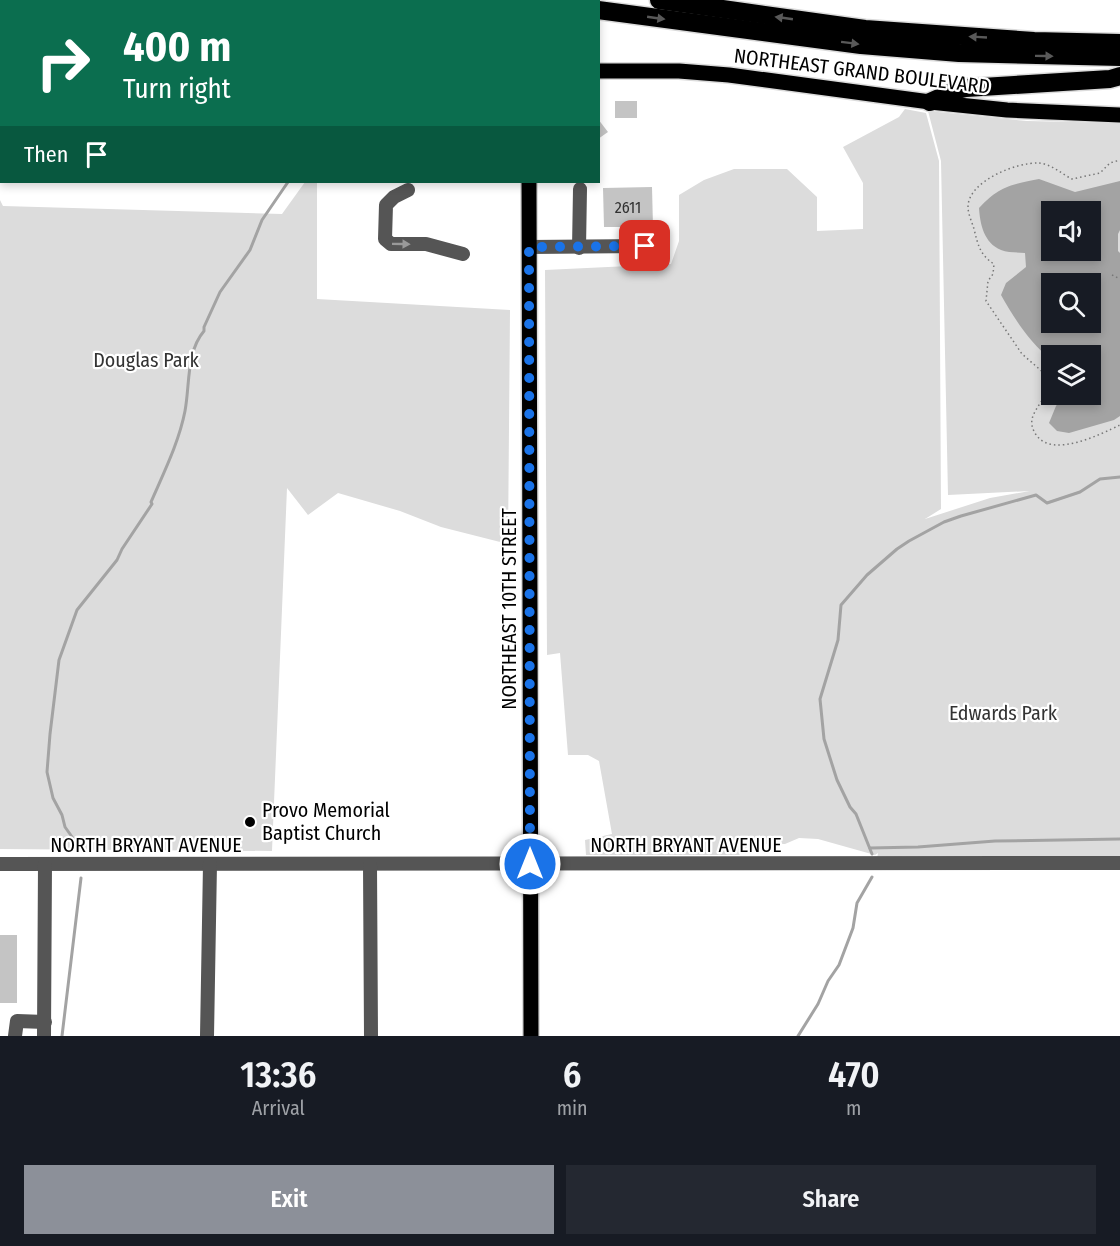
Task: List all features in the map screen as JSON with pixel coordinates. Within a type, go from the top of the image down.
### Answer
[{"type":"highway","points":[[659,0],[865,29],[1012,39],[1120,43]]},
{"type":"highway","points":[[600,9],[861,45],[959,53],[1120,57]]},
{"type":"highway","points":[[930,102],[966,88],[1110,79],[1120,76]]},
{"type":"main road","name":"NORTHEAST GRAND BOULEVARD","points":[[600,71],[679,71],[729,75],[1006,110],[1120,115]]},
{"type":"main road","name":"NORTHEAST 10TH STREET","points":[[529,183],[531,1036]]},
{"type":"street","points":[[579,248],[580,189]]},
{"type":"street","points":[[408,190],[394,197],[386,205],[385,239],[391,244],[426,244],[463,254]]},
{"type":"street","points":[[529,247],[645,246]]},
{"type":"street","name":"NORTH BRYANT AVENUE","points":[[0,864],[1120,863]]},
{"type":"street","points":[[44,1036],[45,864]]},
{"type":"street","points":[[207,1036],[210,864]]},
{"type":"street","points":[[370,865],[371,1036]]},
{"type":"street","points":[[15,1036],[17,1022],[45,1022]]},
{"type":"path","points":[[1041,370],[1022,354],[986,300],[988,281],[993,274],[994,264],[979,251],[968,206],[974,190],[994,175],[1017,165],[1049,166],[1072,179],[1101,173],[1110,163],[1120,160]]},
{"type":"path","points":[[1117,277],[1120,272]]},
{"type":"path","points":[[1112,275],[1120,279]]},
{"type":"path","points":[[1041,404],[1032,419],[1033,430],[1039,439],[1059,445],[1086,441],[1120,425]]},
{"type":"green space","name":"Edwards Park","points":[[905,109],[926,113],[939,161],[941,509],[925,519],[990,498],[1030,491],[948,495],[941,161],[928,111],[1027,121],[1120,123],[1120,858],[877,859],[878,853],[875,855],[818,839],[799,838],[785,844],[761,844],[760,835],[739,855],[586,855],[585,840],[612,834],[599,761],[588,755],[568,755],[560,653],[547,655],[545,270],[671,264],[679,241],[679,195],[704,180],[734,169],[787,169],[817,197],[817,231],[863,229],[863,183],[843,147],[899,117]]},
{"type":"green space","name":"Douglas Park","points":[[304,183],[317,183],[317,299],[510,310],[508,544],[441,527],[400,511],[338,493],[308,515],[287,488],[272,851],[0,849],[0,200],[3,206],[282,214]]},
{"type":"shaded area","points":[[1039,179],[1075,192],[1120,181],[1118,251],[1120,253],[1120,416],[1114,420],[1069,433],[1057,431],[1049,423],[1057,405],[1101,405],[1101,345],[1041,345],[1041,351],[1017,322],[1001,295],[1006,283],[1026,267],[1025,253],[1007,252],[995,247],[984,232],[979,208],[993,195],[1013,185]]},
{"type":"building","points":[[615,101],[637,101],[637,118],[615,118]]},
{"type":"building","points":[[600,122],[608,132],[600,138]]},
{"type":"building","points":[[652,187],[653,227],[604,227],[603,188]]},
{"type":"building","points":[[0,935],[17,935],[17,1003],[0,1003]]},
{"type":"waterway","points":[[82,851],[65,827],[62,815],[53,798],[47,772],[59,660],[77,610],[117,560],[152,504],[179,434],[187,401],[191,359],[198,339],[204,331],[220,292],[250,250],[262,220],[287,183]]},
{"type":"waterway","points":[[872,854],[856,814],[850,807],[837,780],[824,739],[820,699],[838,640],[841,605],[867,575],[897,549],[944,522],[1036,495],[1047,503],[1080,492],[1100,479],[1120,477]]},
{"type":"waterway","points":[[870,848],[995,841],[1120,839]]},
{"type":"waterway","points":[[798,1036],[839,965],[853,928],[857,903],[872,877]]},
{"type":"waterway","points":[[62,1036],[81,878]]},
{"type":"place","name":"Provo Memorial Baptist Church","points":[[250,822]]},
{"type":"route","points":[[530,864],[529,247],[645,246]]}]
